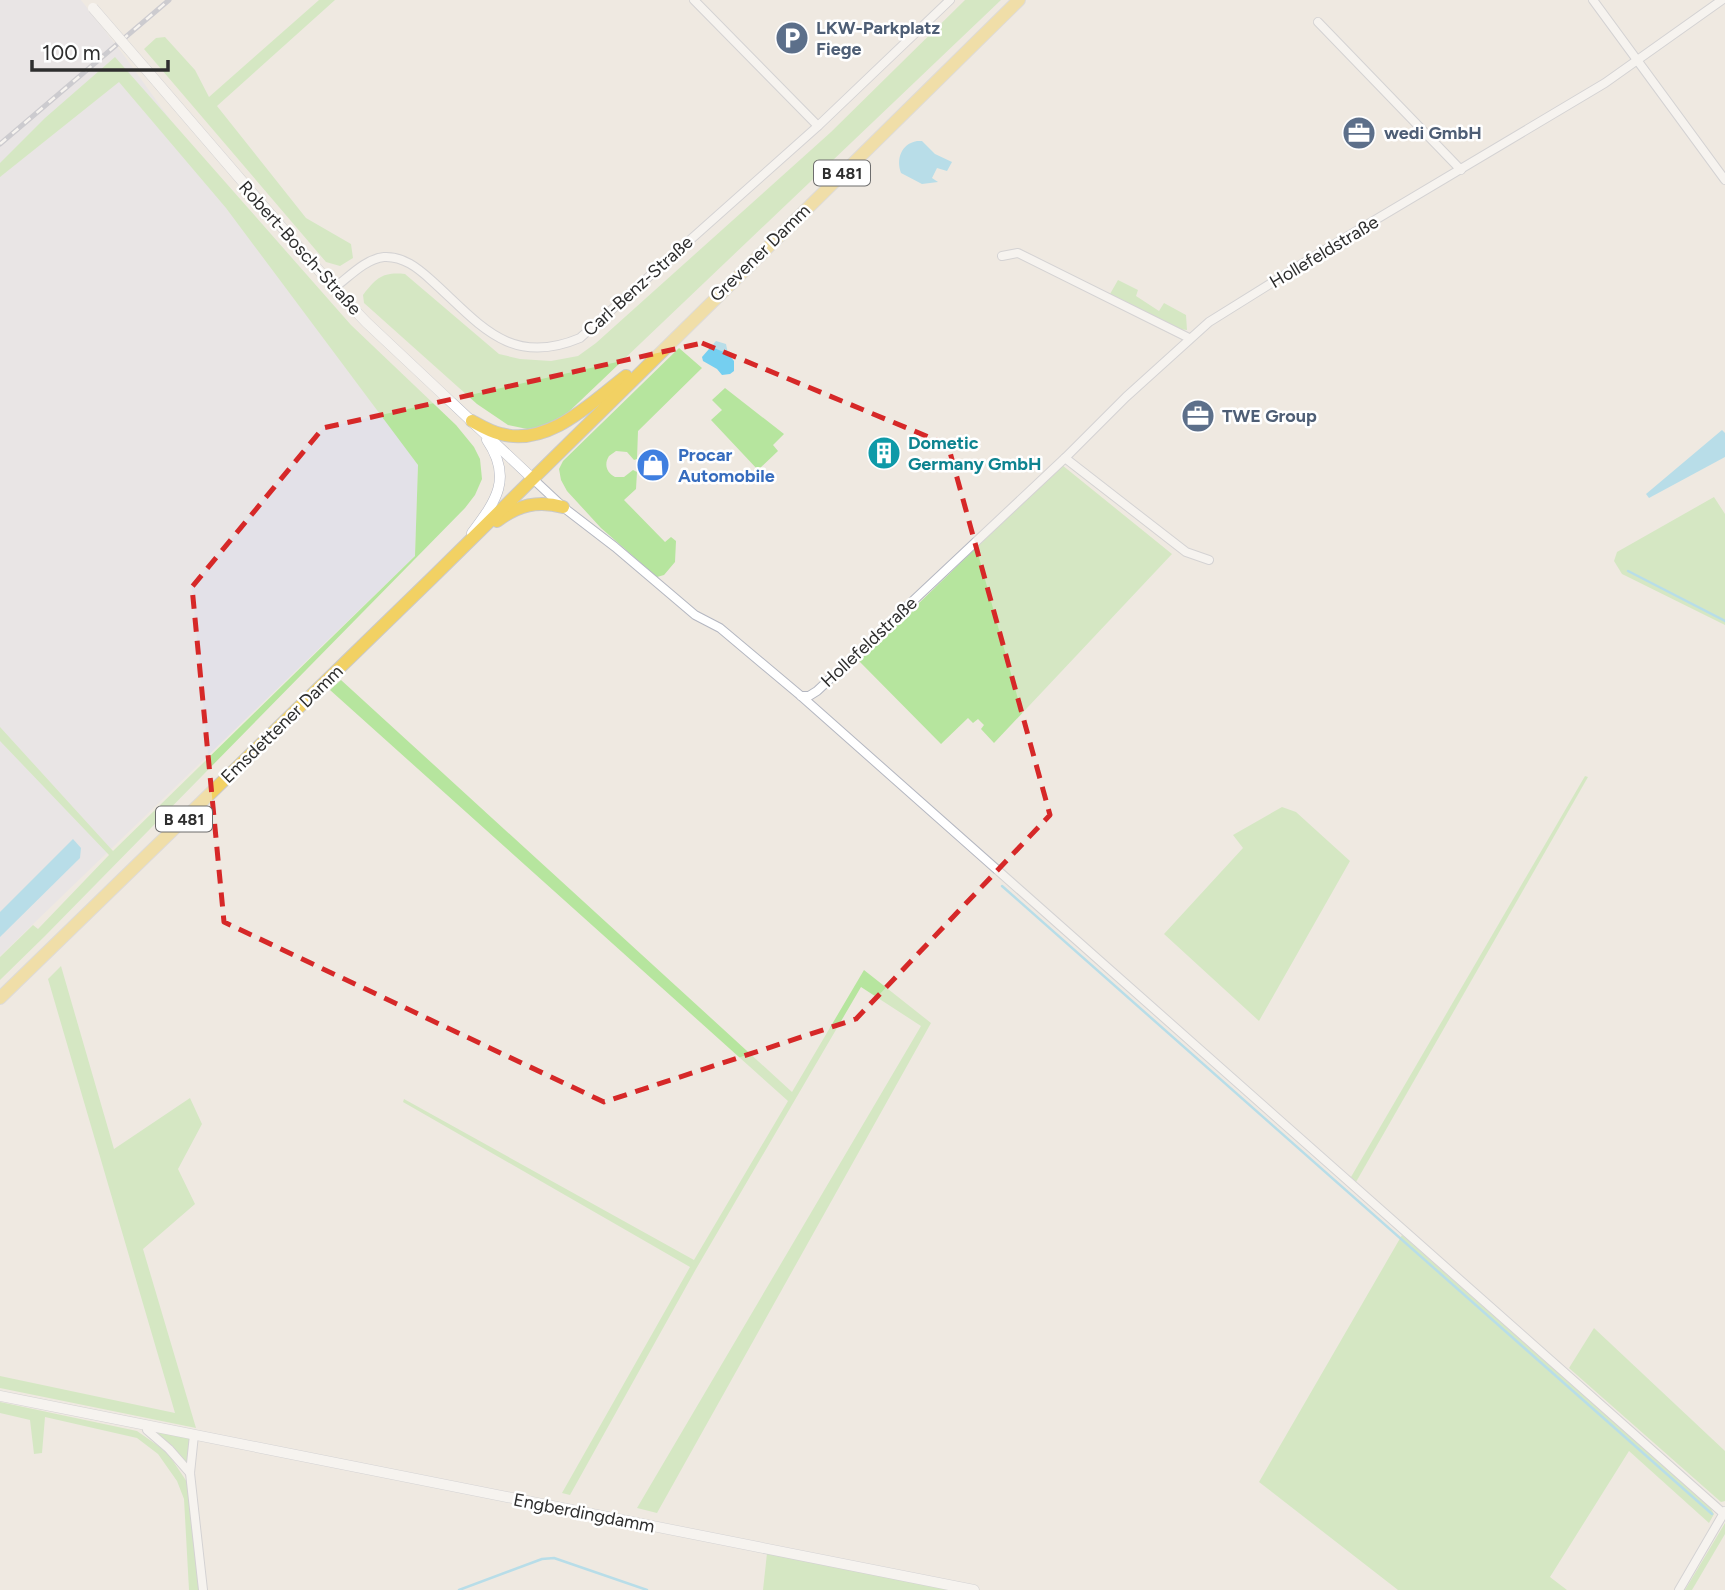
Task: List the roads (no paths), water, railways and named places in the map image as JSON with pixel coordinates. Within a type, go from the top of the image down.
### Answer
[{"type":"main road","name":"Grevener Damm","points":[[532,478],[1019,0]]},
{"type":"main road","points":[[472,421],[503,435],[528,435],[551,429],[665,346]]},
{"type":"main road","name":"Emsdettener Damm","points":[[0,998],[532,478]]},
{"type":"main road","points":[[461,548],[524,505],[547,503],[563,508]]},
{"type":"street","points":[[694,0],[818,126]]},
{"type":"street","name":"Carl-Benz-Straße","points":[[334,288],[369,261],[384,257],[397,258],[421,270],[497,338],[516,346],[549,349],[580,338],[818,126],[950,0]]},
{"type":"street","points":[[1592,0],[1725,180]]},
{"type":"street","name":"Hollefeldstraße","points":[[532,478],[563,508],[695,615],[720,628],[801,696],[809,696],[1209,322],[1605,83],[1722,0]]},
{"type":"street","name":"Robert-Bosch-Straße","points":[[90,4],[334,288],[366,322],[532,478]]},
{"type":"street","points":[[1318,22],[1461,170]]},
{"type":"street","points":[[1002,257],[1018,253],[1189,338]]},
{"type":"street","points":[[461,548],[493,503],[501,475],[495,454],[472,421]]},
{"type":"street","points":[[1065,458],[1186,552],[1209,560]]},
{"type":"street","points":[[801,696],[1724,1512],[1679,1590]]},
{"type":"street","name":"Engberdingdamm","points":[[0,1396],[974,1590]]},
{"type":"street","points":[[147,1426],[147,1430],[169,1449],[190,1474]]},
{"type":"street","points":[[194,1435],[190,1474],[203,1590]]},
{"type":"water","points":[[922,141],[935,154],[952,162],[947,171],[937,168],[932,178],[938,182],[922,184],[901,173],[901,153],[907,145]]},
{"type":"water","points":[[716,341],[726,344],[728,354],[734,361],[734,371],[730,374],[722,375],[703,361],[702,357]]},
{"type":"water","points":[[1722,430],[1725,433],[1725,457],[1649,498],[1646,494]]},
{"type":"water","points":[[73,839],[81,848],[80,858],[0,937],[0,912]]},
{"type":"waterway","points":[[1628,571],[1725,621]]},
{"type":"waterway","points":[[1002,886],[1712,1514]]},
{"type":"waterway","points":[[459,1590],[542,1559],[554,1558],[647,1590]]},
{"type":"railway","points":[[0,144],[169,0]]},
{"type":"place","name":"LKW-Parkplatz Fiege","points":[[792,38]]},
{"type":"place","name":"wedi GmbH","points":[[1359,133]]},
{"type":"place","name":"TWE Group","points":[[1198,416]]},
{"type":"place","name":"Dometic Germany GmbH","points":[[884,453]]},
{"type":"place","name":"Procar Automobile","points":[[653,465]]}]
